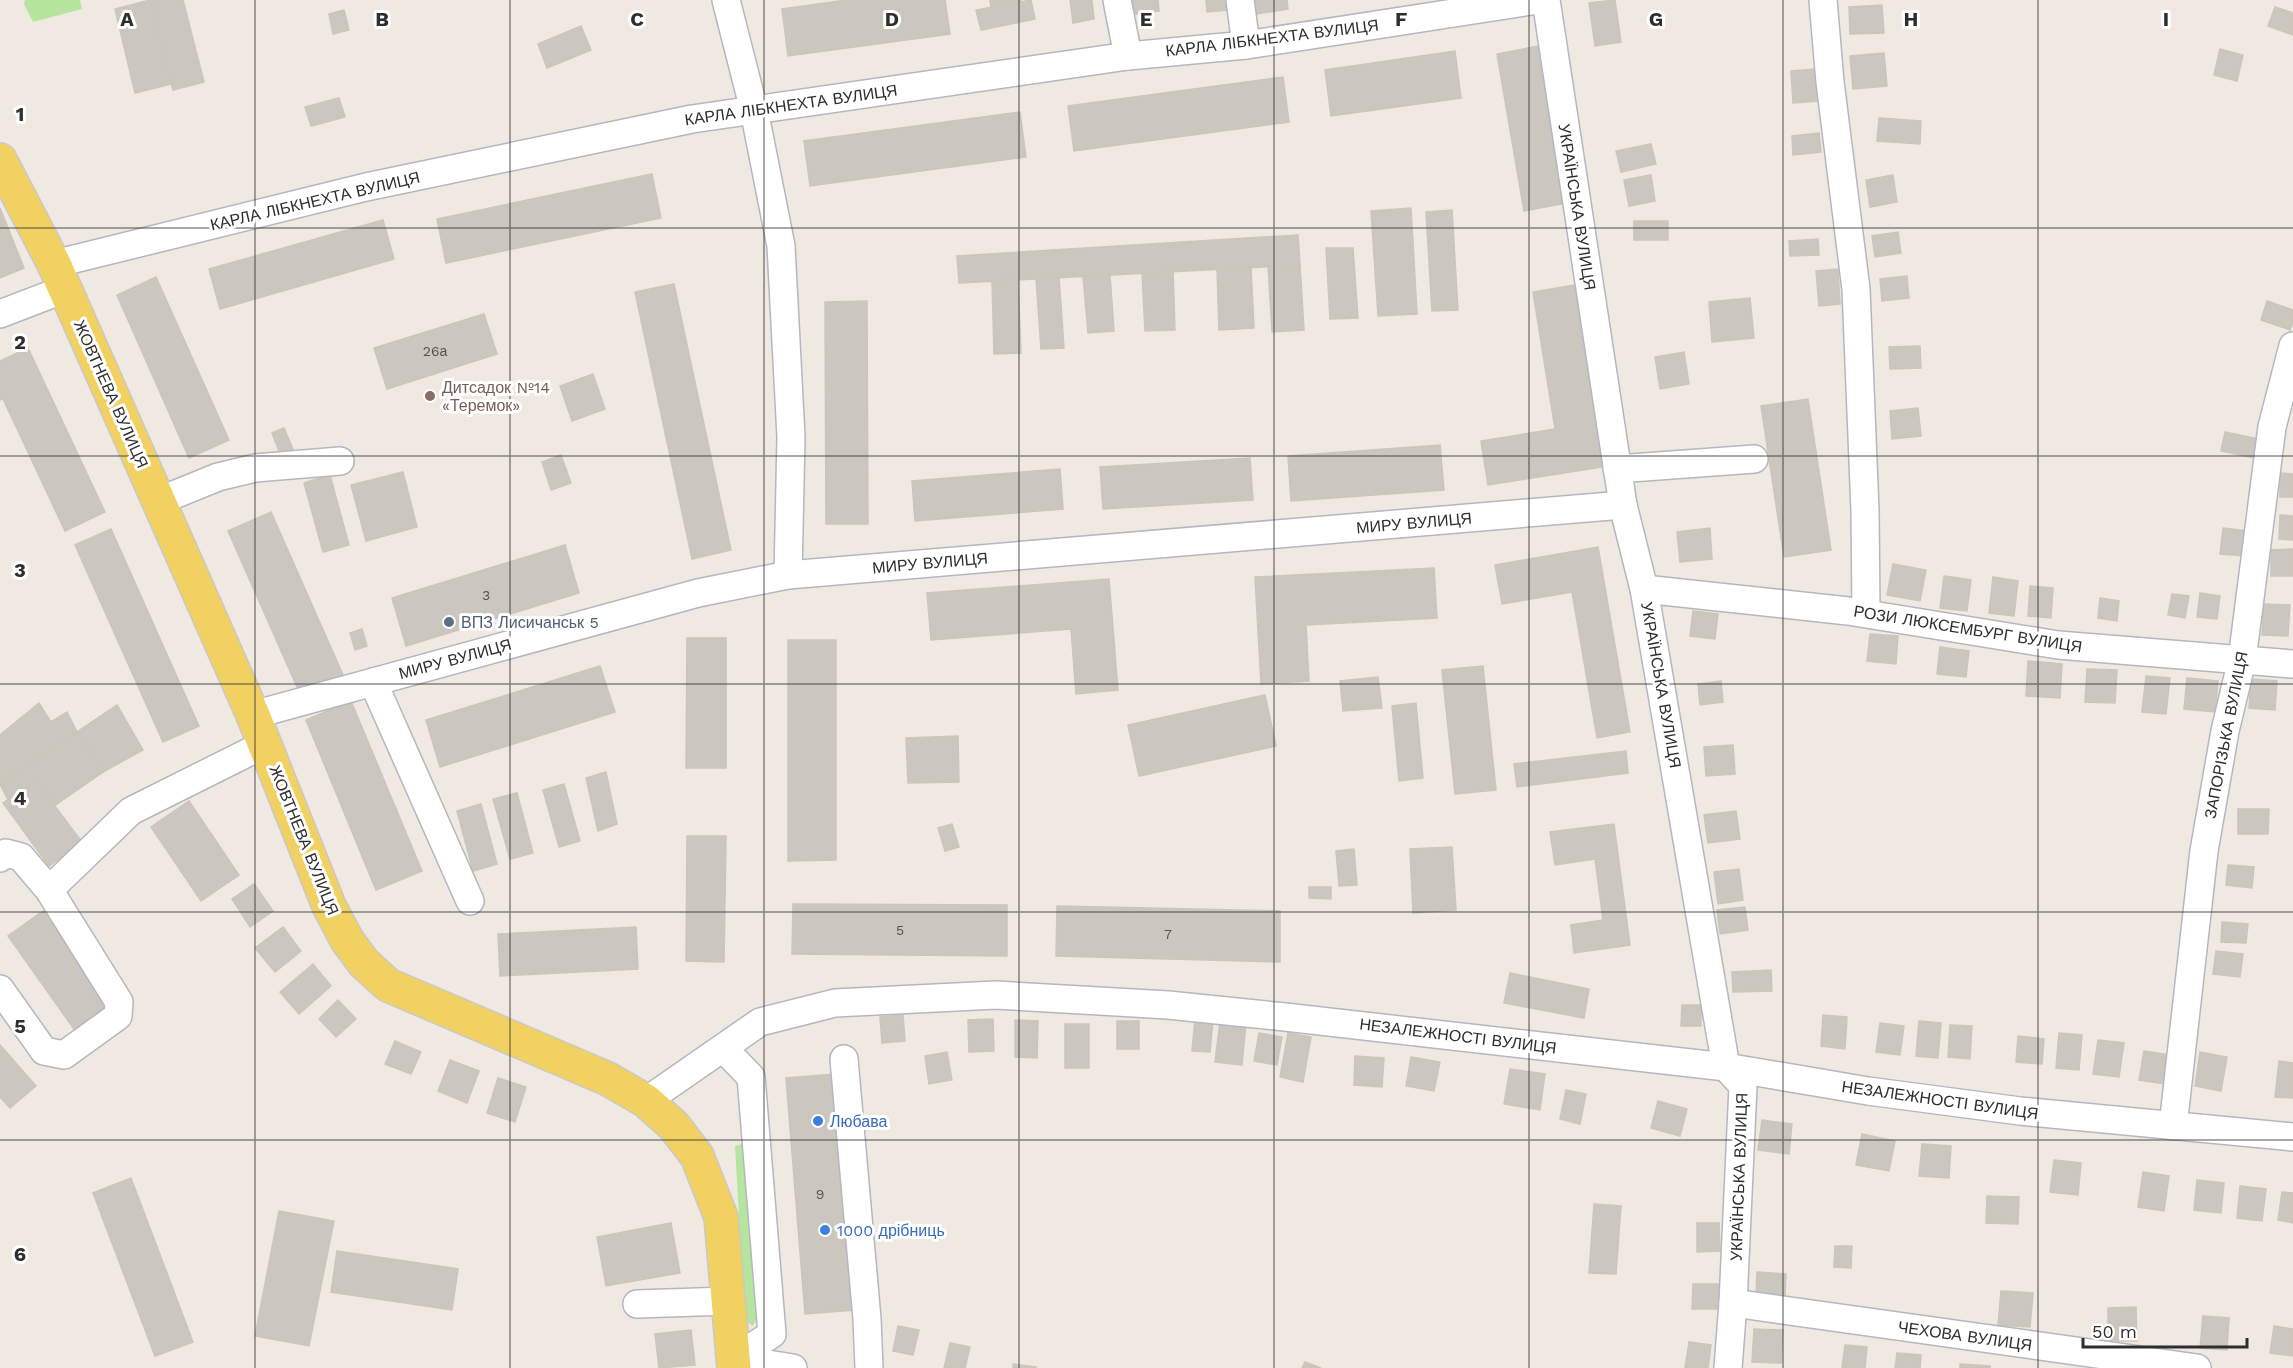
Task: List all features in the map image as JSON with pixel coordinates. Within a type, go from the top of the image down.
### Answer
[{"type":"main road","name":"ЖОВТНЕВА ВУЛИЦЯ","points":[[0,160],[59,277],[159,501],[253,715],[329,906],[347,940],[364,963],[388,985],[608,1079],[646,1101],[674,1126],[697,1156],[721,1217],[734,1363]]},
{"type":"street","points":[[726,0],[754,110],[781,246],[791,436],[788,575]]},
{"type":"street","points":[[1117,0],[1128,56]]},
{"type":"street","points":[[1240,0],[1246,45]]},
{"type":"street","name":"КАРЛА ЛІБКНЕХТА ВУЛИЦЯ","points":[[0,315],[59,277],[366,187],[692,119],[1128,56],[1246,45],[1538,0]]},
{"type":"street","name":"УКРАЇНСЬКА ВУЛИЦЯ","points":[[1546,0],[1623,505],[1644,589],[1726,1067],[1743,1086],[1728,1368]]},
{"type":"street","points":[[1823,0],[1830,82],[1856,290],[1865,510],[1866,614]]},
{"type":"street","name":"ЗАПОРІЗЬКА ВУЛИЦЯ","points":[[2173,1126],[2204,851],[2225,730],[2242,660],[2272,427],[2293,346]]},
{"type":"street","points":[[1617,469],[1754,459]]},
{"type":"street","points":[[159,501],[218,477],[255,468],[340,461]]},
{"type":"street","name":"МИРУ ВУЛИЦЯ","points":[[253,715],[698,593],[788,575],[1623,505]]},
{"type":"street","name":"РОЗИ ЛЮКСЕМБУРГ ВУЛИЦЯ","points":[[1644,589],[1866,614],[2058,645],[2293,664]]},
{"type":"street","points":[[373,682],[470,900]]},
{"type":"street","points":[[49,890],[131,811],[265,744]]},
{"type":"street","points":[[0,858],[6,853],[21,857],[49,890],[119,1002],[118,1016],[64,1055],[44,1051],[0,989]]},
{"type":"street","name":"НЕЗАЛЕЖНОСТІ ВУЛИЦЯ","points":[[646,1101],[760,1022],[835,1003],[996,995],[1180,1006],[1726,1067],[1868,1091],[1974,1105],[2293,1137]]},
{"type":"street","points":[[723,1048],[751,1077],[772,1334],[734,1363]]},
{"type":"street","points":[[844,1059],[867,1319],[869,1368]]},
{"type":"street","points":[[637,1304],[728,1301]]},
{"type":"street","name":"ЧЕХОВА ВУЛИЦЯ","points":[[1733,1303],[2197,1368]]},
{"type":"street","points":[[734,1363],[793,1368]]},
{"type":"green space","points":[[25,0],[80,0],[82,9],[33,22],[24,4]]},
{"type":"green space","points":[[751,1142],[762,1309],[753,1326],[745,1321],[735,1146]]},
{"type":"building","points":[[150,0],[183,0],[204,82],[173,90]]},
{"type":"building","points":[[150,0],[171,84],[135,93],[115,9]]},
{"type":"building","points":[[847,0],[945,0],[950,34],[788,56],[782,9]]},
{"type":"building","points":[[990,0],[1021,0],[1021,1],[991,7]]},
{"type":"building","points":[[1031,0],[1035,19],[981,30],[976,10]]},
{"type":"building","points":[[1070,0],[1092,0],[1094,19],[1073,23]]},
{"type":"building","points":[[1128,0],[1158,0],[1159,11],[1129,15]]},
{"type":"building","points":[[1206,0],[1227,0],[1228,10],[1207,12]]},
{"type":"building","points":[[1255,0],[1287,0],[1288,9],[1257,14]]},
{"type":"building","points":[[1615,0],[1621,42],[1595,46],[1589,3]]},
{"type":"building","points":[[1882,5],[1884,33],[1850,34],[1849,7]]},
{"type":"building","points":[[2275,7],[2293,13],[2293,35],[2268,26]]},
{"type":"building","points":[[344,10],[349,30],[333,34],[329,14]]},
{"type":"building","points":[[581,26],[591,50],[547,68],[538,44]]},
{"type":"building","points":[[1539,46],[1567,203],[1524,211],[1497,54]]},
{"type":"building","points":[[2220,49],[2243,55],[2237,81],[2214,75]]},
{"type":"building","points":[[1455,51],[1461,98],[1331,116],[1325,70]]},
{"type":"building","points":[[1884,53],[1887,86],[1853,89],[1850,56]]},
{"type":"building","points":[[1816,69],[1818,101],[1793,103],[1791,71]]},
{"type":"building","points":[[1283,77],[1289,122],[1074,151],[1068,106]]},
{"type":"building","points":[[339,98],[345,117],[311,126],[305,107]]},
{"type":"building","points":[[1020,112],[1026,157],[810,186],[804,141]]},
{"type":"building","points":[[1879,118],[1921,121],[1920,144],[1877,141]]},
{"type":"building","points":[[1819,133],[1821,152],[1793,155],[1792,136]]},
{"type":"building","points":[[1651,144],[1656,164],[1621,172],[1616,151]]},
{"type":"building","points":[[652,174],[661,218],[446,263],[437,219]]},
{"type":"building","points":[[1651,175],[1655,201],[1629,206],[1624,180]]},
{"type":"building","points":[[1893,175],[1897,202],[1870,207],[1866,180]]},
{"type":"building","points":[[0,208],[24,268],[0,278]]},
{"type":"building","points":[[1411,208],[1417,314],[1378,316],[1371,211]]},
{"type":"building","points":[[1452,210],[1458,310],[1432,311],[1426,212]]},
{"type":"building","points":[[383,220],[394,259],[220,309],[209,269]]},
{"type":"building","points":[[1634,221],[1668,221],[1668,240],[1634,240]]},
{"type":"building","points":[[1898,232],[1901,253],[1875,257],[1872,236]]},
{"type":"building","points":[[1298,235],[1300,265],[959,283],[957,256]]},
{"type":"building","points":[[1818,239],[1819,255],[1790,256],[1789,241]]},
{"type":"building","points":[[1326,248],[1353,248],[1358,318],[1330,319]]},
{"type":"building","points":[[1300,265],[1304,330],[1272,332],[1268,266]]},
{"type":"building","points":[[1251,267],[1254,328],[1219,330],[1217,269]]},
{"type":"building","points":[[1838,269],[1840,304],[1819,306],[1816,271]]},
{"type":"building","points":[[1173,272],[1175,330],[1145,331],[1142,273]]},
{"type":"building","points":[[1110,275],[1114,331],[1088,333],[1083,276]]},
{"type":"building","points":[[1907,276],[1909,298],[1882,301],[1880,279]]},
{"type":"building","points":[[156,277],[229,440],[189,458],[117,295]]},
{"type":"building","points":[[1059,277],[1064,348],[1041,349],[1036,278]]},
{"type":"building","points":[[1018,279],[1021,353],[994,354],[992,281]]},
{"type":"building","points":[[674,284],[731,550],[692,559],[635,292]]},
{"type":"building","points":[[1574,285],[1603,467],[1488,485],[1481,441],[1555,429],[1533,292]]},
{"type":"building","points":[[1750,298],[1754,338],[1712,342],[1709,302]]},
{"type":"building","points":[[867,301],[868,524],[826,524],[825,302]]},
{"type":"building","points":[[2267,301],[2293,310],[2290,330],[2261,320]]},
{"type":"building","points":[[484,314],[497,354],[387,389],[374,348]]},
{"type":"building","points":[[1920,346],[1921,368],[1890,369],[1889,347]]},
{"type":"building","points":[[28,348],[105,512],[65,531],[3,399],[0,400],[0,361]]},
{"type":"building","points":[[1684,352],[1689,384],[1660,389],[1655,357]]},
{"type":"building","points":[[593,374],[605,409],[572,421],[560,386]]},
{"type":"building","points":[[1808,399],[1831,550],[1784,557],[1761,406]]},
{"type":"building","points":[[1918,408],[1921,436],[1892,439],[1890,411]]},
{"type":"building","points":[[284,428],[293,449],[280,454],[272,433]]},
{"type":"building","points":[[2225,432],[2259,439],[2255,458],[2221,451]]},
{"type":"building","points":[[1440,445],[1444,490],[1291,501],[1288,456]]},
{"type":"building","points":[[561,455],[571,483],[551,490],[542,462]]},
{"type":"building","points":[[1250,458],[1253,500],[1103,509],[1100,467]]},
{"type":"building","points":[[1060,469],[1063,509],[915,521],[912,481]]},
{"type":"building","points":[[403,472],[417,527],[366,541],[351,485]]},
{"type":"building","points":[[2280,473],[2293,474],[2293,497],[2280,497]]},
{"type":"building","points":[[330,475],[349,545],[323,552],[304,483]]},
{"type":"building","points":[[271,512],[344,677],[301,696],[228,531]]},
{"type":"building","points":[[2280,515],[2293,516],[2293,540],[2279,539]]},
{"type":"building","points":[[1710,528],[1712,559],[1680,562],[1677,532]]},
{"type":"building","points":[[2223,528],[2247,531],[2244,556],[2220,554]]},
{"type":"building","points":[[111,529],[199,726],[163,742],[75,545]]},
{"type":"building","points":[[565,545],[579,593],[406,646],[392,598]]},
{"type":"building","points":[[1598,547],[1630,732],[1597,738],[1572,592],[1502,604],[1495,565]]},
{"type":"building","points":[[2293,549],[2293,576],[2271,576],[2271,550]]},
{"type":"building","points":[[1893,564],[1926,570],[1920,601],[1887,595]]},
{"type":"building","points":[[1434,568],[1437,618],[1306,625],[1309,681],[1261,684],[1255,577]]},
{"type":"building","points":[[1944,576],[1971,580],[1967,611],[1940,608]]},
{"type":"building","points":[[1993,577],[2018,581],[2014,616],[1989,613]]},
{"type":"building","points":[[1109,579],[1118,690],[1076,694],[1071,629],[931,640],[927,593]]},
{"type":"building","points":[[2030,586],[2053,588],[2051,618],[2028,616]]},
{"type":"building","points":[[2200,593],[2220,596],[2217,619],[2197,617]]},
{"type":"building","points":[[2172,594],[2189,596],[2185,618],[2168,615]]},
{"type":"building","points":[[2100,598],[2119,601],[2117,621],[2098,618]]},
{"type":"building","points":[[2264,604],[2290,605],[2288,636],[2262,635]]},
{"type":"building","points":[[1693,611],[1718,614],[1715,639],[1690,636]]},
{"type":"building","points":[[362,629],[367,646],[355,650],[350,633]]},
{"type":"building","points":[[1870,634],[1898,636],[1896,664],[1867,661]]},
{"type":"building","points":[[687,638],[726,638],[726,768],[686,768]]},
{"type":"building","points":[[788,640],[836,640],[836,860],[788,861]]},
{"type":"building","points":[[1940,647],[1969,651],[1966,677],[1937,674]]},
{"type":"building","points":[[2028,661],[2062,664],[2060,698],[2026,696]]},
{"type":"building","points":[[600,666],[615,712],[440,767],[426,720]]},
{"type":"building","points":[[1483,666],[1496,790],[1455,794],[1442,670]]},
{"type":"building","points":[[2087,669],[2117,670],[2115,703],[2085,702]]},
{"type":"building","points":[[2146,676],[2170,678],[2166,714],[2142,712]]},
{"type":"building","points":[[1378,677],[1382,708],[1343,711],[1340,681]]},
{"type":"building","points":[[2187,678],[2218,681],[2215,712],[2184,709]]},
{"type":"building","points":[[2251,679],[2277,681],[2275,710],[2249,708]]},
{"type":"building","points":[[1721,681],[1723,702],[1700,705],[1698,684]]},
{"type":"building","points":[[1265,695],[1276,746],[1139,776],[1128,725]]},
{"type":"building","points":[[351,701],[422,871],[376,890],[306,720]]},
{"type":"building","points":[[39,703],[51,722],[67,712],[77,732],[0,784],[0,735]]},
{"type":"building","points":[[1416,703],[1423,778],[1399,781],[1392,706]]},
{"type":"building","points":[[117,705],[143,750],[103,772],[77,732]]},
{"type":"building","points":[[77,732],[103,772],[54,806],[36,781],[8,800],[0,784]]},
{"type":"building","points":[[958,736],[959,782],[908,783],[906,738]]},
{"type":"building","points":[[1733,745],[1735,774],[1706,776],[1704,747]]},
{"type":"building","points":[[1626,751],[1628,773],[1517,787],[1514,764]]},
{"type":"building","points":[[606,772],[617,824],[598,831],[586,778]]},
{"type":"building","points":[[36,781],[82,842],[49,866],[3,803]]},
{"type":"building","points":[[564,784],[580,841],[559,847],[543,790]]},
{"type":"building","points":[[517,793],[533,853],[510,859],[493,799]]},
{"type":"building","points":[[189,801],[239,875],[201,901],[151,827]]},
{"type":"building","points":[[481,804],[497,864],[473,871],[457,811]]},
{"type":"building","points":[[2238,809],[2269,809],[2268,834],[2238,834]]},
{"type":"building","points":[[1736,811],[1740,839],[1708,843],[1704,815]]},
{"type":"building","points":[[952,824],[959,847],[945,851],[938,828]]},
{"type":"building","points":[[1614,824],[1630,945],[1574,953],[1571,925],[1603,920],[1595,859],[1555,865],[1550,832]]},
{"type":"building","points":[[687,836],[726,836],[724,962],[686,961]]},
{"type":"building","points":[[1452,847],[1456,910],[1413,913],[1410,849]]},
{"type":"building","points":[[1354,849],[1357,885],[1339,886],[1336,851]]},
{"type":"building","points":[[2228,865],[2254,867],[2252,888],[2226,885]]},
{"type":"building","points":[[1739,869],[1743,900],[1718,904],[1714,872]]},
{"type":"building","points":[[254,884],[273,911],[250,927],[232,899]]},
{"type":"building","points":[[1309,887],[1331,887],[1331,899],[1309,898]]},
{"type":"building","points":[[793,904],[1007,905],[1007,956],[792,954]]},
{"type":"building","points":[[1057,906],[1280,911],[1280,962],[1056,956]]},
{"type":"building","points":[[1745,907],[1748,930],[1720,934],[1717,910]]},
{"type":"building","points":[[43,911],[109,1004],[74,1029],[8,936]]},
{"type":"building","points":[[2222,922],[2248,924],[2246,943],[2221,942]]},
{"type":"building","points":[[283,927],[301,951],[275,972],[255,948]]},
{"type":"building","points":[[636,927],[638,969],[500,976],[498,934]]},
{"type":"building","points":[[2216,951],[2243,954],[2240,977],[2213,974]]},
{"type":"building","points":[[313,964],[331,986],[299,1014],[280,992]]},
{"type":"building","points":[[1771,970],[1772,991],[1733,992],[1732,972]]},
{"type":"building","points":[[1510,973],[1589,989],[1584,1018],[1504,1003]]},
{"type":"building","points":[[338,1000],[356,1019],[336,1037],[319,1019]]},
{"type":"building","points":[[1682,1005],[1701,1005],[1701,1026],[1681,1026]]},
{"type":"building","points":[[903,1015],[905,1041],[882,1043],[880,1017]]},
{"type":"building","points":[[1823,1015],[1847,1017],[1845,1049],[1821,1046]]},
{"type":"building","points":[[993,1019],[994,1051],[969,1052],[968,1020]]},
{"type":"building","points":[[1195,1019],[1213,1020],[1210,1052],[1192,1051]]},
{"type":"building","points":[[1015,1020],[1038,1021],[1037,1058],[1015,1057]]},
{"type":"building","points":[[1117,1021],[1139,1021],[1139,1049],[1117,1049]]},
{"type":"building","points":[[1220,1021],[1246,1024],[1242,1065],[1215,1062]]},
{"type":"building","points":[[1919,1021],[1941,1023],[1938,1058],[1916,1056]]},
{"type":"building","points":[[1880,1023],[1904,1026],[1900,1055],[1876,1052]]},
{"type":"building","points":[[1065,1024],[1089,1024],[1089,1068],[1065,1068]]},
{"type":"building","points":[[1950,1025],[1972,1026],[1970,1059],[1948,1057]]},
{"type":"building","points":[[1259,1033],[1282,1037],[1277,1065],[1254,1061]]},
{"type":"building","points":[[1288,1033],[1311,1037],[1303,1082],[1280,1077]]},
{"type":"building","points":[[2059,1033],[2082,1035],[2079,1070],[2056,1068]]},
{"type":"building","points":[[2018,1036],[2044,1039],[2042,1064],[2016,1062]]},
{"type":"building","points":[[2098,1040],[2124,1043],[2119,1077],[2093,1074]]},
{"type":"building","points":[[395,1041],[421,1052],[411,1074],[385,1064]]},
{"type":"building","points":[[0,1045],[36,1086],[10,1108],[0,1097]]},
{"type":"building","points":[[2144,1051],[2170,1055],[2165,1084],[2139,1080]]},
{"type":"building","points":[[947,1052],[952,1080],[929,1084],[925,1056]]},
{"type":"building","points":[[2200,1052],[2227,1057],[2221,1091],[2195,1086]]},
{"type":"building","points":[[1355,1056],[1384,1058],[1382,1087],[1354,1085]]},
{"type":"building","points":[[1411,1057],[1440,1062],[1434,1091],[1406,1086]]},
{"type":"building","points":[[450,1060],[479,1071],[467,1103],[438,1091]]},
{"type":"building","points":[[2279,1061],[2293,1063],[2293,1098],[2275,1097]]},
{"type":"building","points":[[1510,1069],[1545,1074],[1540,1110],[1504,1104]]},
{"type":"building","points":[[835,1074],[855,1310],[805,1314],[786,1078]]},
{"type":"building","points":[[498,1078],[526,1087],[515,1122],[487,1113]]},
{"type":"building","points":[[1566,1090],[1586,1094],[1580,1124],[1560,1119]]},
{"type":"building","points":[[1658,1101],[1687,1109],[1680,1136],[1651,1128]]},
{"type":"building","points":[[1762,1120],[1792,1124],[1789,1154],[1758,1150]]},
{"type":"building","points":[[1862,1134],[1895,1141],[1889,1171],[1856,1165]]},
{"type":"building","points":[[1922,1144],[1951,1146],[1949,1178],[1919,1176]]},
{"type":"building","points":[[2054,1160],[2081,1163],[2078,1195],[2050,1192]]},
{"type":"building","points":[[2143,1172],[2169,1176],[2164,1211],[2138,1207]]},
{"type":"building","points":[[131,1178],[193,1342],[155,1356],[93,1193]]},
{"type":"building","points":[[2197,1180],[2224,1183],[2221,1213],[2194,1210]]},
{"type":"building","points":[[2240,1186],[2266,1189],[2262,1221],[2237,1218]]},
{"type":"building","points":[[2282,1192],[2293,1193],[2293,1223],[2278,1220]]},
{"type":"building","points":[[1987,1196],[2019,1197],[2018,1224],[1986,1223]]},
{"type":"building","points":[[1594,1204],[1621,1206],[1616,1274],[1589,1273]]},
{"type":"building","points":[[279,1211],[334,1221],[309,1346],[255,1336]]},
{"type":"building","points":[[671,1223],[680,1273],[606,1286],[597,1237]]},
{"type":"building","points":[[1697,1223],[1719,1223],[1720,1251],[1697,1252]]},
{"type":"building","points":[[1835,1246],[1852,1246],[1851,1268],[1834,1267]]},
{"type":"building","points":[[337,1251],[458,1269],[452,1310],[331,1292]]},
{"type":"building","points":[[1757,1272],[1786,1274],[1785,1295],[1756,1294]]},
{"type":"building","points":[[1693,1284],[1721,1284],[1720,1309],[1692,1309]]},
{"type":"building","points":[[2001,1291],[2033,1293],[2030,1327],[1998,1325]]},
{"type":"building","points":[[2136,1307],[2137,1341],[2108,1341],[2108,1308]]},
{"type":"building","points":[[2203,1316],[2229,1318],[2227,1350],[2200,1348]]},
{"type":"building","points":[[898,1326],[919,1330],[913,1355],[893,1351]]},
{"type":"building","points":[[2274,1326],[2293,1329],[2293,1356],[2270,1353]]},
{"type":"building","points":[[1754,1329],[1783,1330],[1781,1363],[1752,1362]]},
{"type":"building","points":[[691,1330],[695,1365],[659,1368],[655,1334]]},
{"type":"building","points":[[1689,1342],[1711,1345],[1708,1368],[1685,1368]]},
{"type":"building","points":[[950,1343],[970,1347],[965,1368],[944,1368]]},
{"type":"building","points":[[1845,1345],[1867,1347],[1865,1368],[1842,1368]]},
{"type":"building","points":[[1897,1353],[1921,1355],[1920,1368],[1895,1368]]},
{"type":"building","points":[[1305,1362],[1321,1368],[1302,1368]]},
{"type":"building","points":[[1013,1364],[1036,1367],[1036,1368],[1013,1368]]},
{"type":"building","points":[[1960,1364],[1990,1366],[1990,1368],[1960,1368]]},
{"type":"place","name":"Дитсадок №14 «Теремок»","points":[[430,396]]},
{"type":"place","name":"ВПЗ Лисичанськ 5","points":[[449,622]]},
{"type":"place","name":"Любава","points":[[818,1121]]},
{"type":"place","name":"1000 дрібниць","points":[[825,1230]]}]
